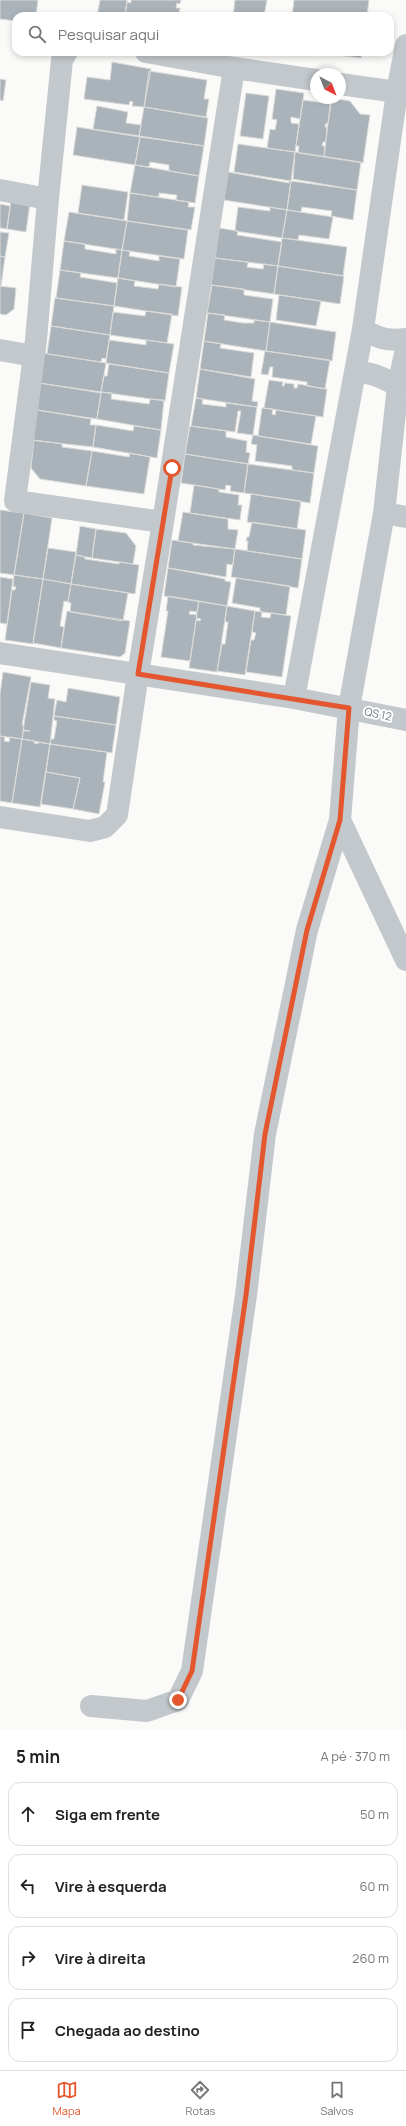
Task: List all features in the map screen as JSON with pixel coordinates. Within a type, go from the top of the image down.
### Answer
[{"type":"street","points":[[294,698],[363,329],[397,92],[406,45]]},
{"type":"street","points":[[64,56],[62,60],[34,356],[8,500],[163,522]]},
{"type":"street","points":[[168,56],[234,68],[310,79]]},
{"type":"street","points":[[0,817],[90,831],[104,827],[117,815],[234,68]]},
{"type":"street","points":[[346,85],[397,92]]},
{"type":"street","points":[[0,190],[48,199]]},
{"type":"street","points":[[363,329],[377,338],[393,340],[406,339]]},
{"type":"street","points":[[91,1706],[147,1711],[178,1700],[192,1671],[246,1295],[265,1134],[307,930],[340,820],[349,708],[384,513],[398,386],[406,349]]},
{"type":"street","points":[[0,350],[34,356]]},
{"type":"street","points":[[354,372],[368,372],[381,376],[398,386]]},
{"type":"street","points":[[384,513],[406,517]]},
{"type":"street","name":"QS 12","points":[[0,653],[294,698],[406,720]]},
{"type":"street","points":[[340,820],[406,960]]},
{"type":"building","points":[[0,0],[38,0],[36,12],[12,12],[12,20],[0,19]]},
{"type":"building","points":[[100,0],[127,0],[126,12],[98,12]]},
{"type":"building","points":[[131,0],[181,0],[180,4],[177,3],[176,8],[180,8],[179,12],[126,12],[127,2],[131,3]]},
{"type":"building","points":[[235,0],[267,0],[265,12],[234,12]]},
{"type":"building","points":[[294,0],[369,0],[368,12],[292,12]]},
{"type":"building","points":[[345,56],[361,56],[361,58]]},
{"type":"building","points":[[112,62],[151,69],[144,107],[132,106],[133,102],[130,101],[129,105],[84,99],[87,77],[110,80]]},
{"type":"building","points":[[149,71],[207,80],[204,99],[209,99],[206,117],[144,107]]},
{"type":"building","points":[[0,79],[6,80],[3,101],[0,100]]},
{"type":"building","points":[[276,89],[304,93],[300,119],[291,117],[291,123],[299,124],[295,152],[267,148],[270,129],[275,130],[277,120],[272,119]]},
{"type":"building","points":[[246,93],[269,96],[263,139],[240,136]]},
{"type":"building","points":[[303,100],[310,101],[310,104],[331,104],[328,124],[326,123],[325,127],[327,127],[326,142],[323,142],[322,146],[325,146],[324,157],[298,153],[299,146],[296,146]]},
{"type":"building","points":[[346,100],[350,101],[360,114],[370,115],[363,163],[324,157],[330,104],[346,104]]},
{"type":"building","points":[[97,106],[128,112],[126,123],[141,125],[139,136],[93,129]]},
{"type":"building","points":[[144,107],[208,118],[204,146],[139,136]]},
{"type":"building","points":[[77,127],[140,137],[135,165],[73,155]]},
{"type":"building","points":[[140,137],[204,146],[199,176],[169,171],[169,165],[150,162],[149,167],[135,165]]},
{"type":"building","points":[[238,144],[295,152],[291,181],[234,172]]},
{"type":"building","points":[[295,152],[361,162],[357,190],[293,179]]},
{"type":"building","points":[[135,165],[199,176],[195,203],[176,200],[177,195],[159,193],[159,197],[130,193]]},
{"type":"building","points":[[228,172],[289,183],[289,180],[291,181],[287,210],[224,200]]},
{"type":"building","points":[[291,181],[357,190],[353,220],[331,216],[332,211],[302,207],[301,212],[287,210]]},
{"type":"building","points":[[82,185],[128,192],[124,220],[78,213]]},
{"type":"building","points":[[130,193],[189,202],[188,207],[195,207],[191,230],[127,221]]},
{"type":"building","points":[[11,200],[30,203],[26,232],[7,229]]},
{"type":"building","points":[[0,204],[10,206],[7,229],[0,228]]},
{"type":"building","points":[[238,207],[270,211],[270,207],[287,210],[282,238],[235,231]]},
{"type":"building","points":[[287,210],[333,217],[329,239],[299,235],[298,240],[282,238]]},
{"type":"building","points":[[69,212],[127,221],[122,250],[64,241]]},
{"type":"building","points":[[127,221],[188,230],[184,259],[122,250]]},
{"type":"building","points":[[219,228],[238,231],[237,235],[282,242],[278,266],[215,258]]},
{"type":"building","points":[[0,232],[9,233],[5,257],[0,256]]},
{"type":"building","points":[[282,238],[347,247],[343,276],[278,266]]},
{"type":"building","points":[[64,241],[85,244],[85,249],[116,254],[116,249],[122,250],[118,278],[60,270]]},
{"type":"building","points":[[122,250],[130,251],[129,256],[159,261],[159,256],[180,259],[176,287],[118,278]]},
{"type":"building","points":[[0,256],[5,257],[1,286],[0,286]]},
{"type":"building","points":[[215,258],[248,262],[247,267],[263,269],[264,264],[278,266],[274,294],[211,285]]},
{"type":"building","points":[[278,266],[344,276],[340,304],[274,294]]},
{"type":"building","points":[[60,270],[81,273],[80,277],[117,283],[114,306],[56,298]]},
{"type":"building","points":[[118,278],[135,281],[134,286],[158,289],[159,284],[182,287],[178,316],[114,306]]},
{"type":"building","points":[[212,285],[244,289],[244,295],[273,299],[270,322],[207,313]]},
{"type":"building","points":[[0,286],[16,288],[14,309],[6,315],[0,314]]},
{"type":"building","points":[[279,295],[321,301],[316,326],[276,320]]},
{"type":"building","points":[[55,298],[114,306],[110,335],[51,326]]},
{"type":"building","points":[[146,311],[172,314],[167,343],[110,335],[113,312],[145,316]]},
{"type":"building","points":[[208,313],[225,315],[224,320],[243,323],[254,323],[254,320],[270,322],[266,351],[204,341]]},
{"type":"building","points":[[270,322],[336,332],[332,361],[266,351]]},
{"type":"building","points":[[51,326],[110,335],[106,359],[102,358],[101,362],[47,354]]},
{"type":"building","points":[[109,340],[146,345],[146,340],[174,344],[169,373],[106,363]]},
{"type":"building","points":[[204,341],[221,344],[220,348],[254,353],[251,377],[200,369]]},
{"type":"building","points":[[265,351],[330,360],[325,389],[307,386],[307,382],[272,377],[273,367],[270,367],[268,375],[261,374]]},
{"type":"building","points":[[43,353],[106,363],[101,392],[39,383]]},
{"type":"building","points":[[109,364],[169,373],[165,401],[101,392],[104,376],[107,376]]},
{"type":"building","points":[[200,369],[255,379],[252,401],[258,402],[257,407],[196,398]]},
{"type":"building","points":[[269,380],[283,382],[282,386],[284,386],[285,383],[294,384],[294,388],[297,388],[298,384],[327,389],[323,417],[264,408]]},
{"type":"building","points":[[39,383],[101,393],[97,419],[37,410]]},
{"type":"building","points":[[101,392],[112,393],[111,399],[149,404],[150,399],[164,400],[161,430],[97,419]]},
{"type":"building","points":[[196,398],[203,399],[202,404],[226,407],[226,403],[257,407],[253,435],[237,433],[241,411],[238,411],[235,432],[191,426]]},
{"type":"building","points":[[262,408],[273,409],[272,414],[275,415],[276,410],[316,416],[311,444],[258,436]]},
{"type":"building","points":[[37,410],[91,419],[90,425],[96,425],[93,447],[30,440]]},
{"type":"building","points":[[96,425],[133,431],[134,426],[161,430],[157,458],[93,447]]},
{"type":"building","points":[[190,426],[226,431],[226,437],[247,441],[246,452],[250,453],[248,464],[185,454]]},
{"type":"building","points":[[253,435],[318,446],[314,473],[292,470],[292,466],[255,461],[257,445],[251,444]]},
{"type":"building","points":[[34,440],[62,444],[62,447],[92,451],[86,486],[40,479],[31,468]]},
{"type":"building","points":[[92,451],[129,457],[130,453],[150,457],[144,494],[86,486]]},
{"type":"building","points":[[185,454],[248,464],[244,493],[230,491],[231,486],[226,485],[225,490],[181,483]]},
{"type":"building","points":[[248,464],[314,473],[310,503],[244,493]]},
{"type":"building","points":[[194,485],[219,489],[219,492],[239,495],[238,505],[242,505],[240,520],[190,513]]},
{"type":"building","points":[[251,494],[301,501],[297,529],[247,522]]},
{"type":"building","points":[[0,510],[24,513],[14,575],[0,573]]},
{"type":"building","points":[[183,512],[228,519],[228,529],[238,530],[235,549],[178,541]]},
{"type":"building","points":[[24,513],[52,518],[43,579],[14,575]]},
{"type":"building","points":[[252,522],[306,530],[302,559],[247,551],[248,541],[246,541],[247,537],[249,537]]},
{"type":"building","points":[[80,526],[96,529],[92,558],[76,555]]},
{"type":"building","points":[[96,529],[126,533],[136,546],[133,564],[92,558]]},
{"type":"building","points":[[172,540],[193,543],[193,545],[235,549],[233,565],[227,564],[226,577],[168,568]]},
{"type":"building","points":[[48,548],[76,552],[71,584],[43,579]]},
{"type":"building","points":[[235,549],[302,559],[298,588],[231,577]]},
{"type":"building","points":[[76,555],[85,557],[85,559],[119,564],[119,562],[139,565],[135,594],[71,584]]},
{"type":"building","points":[[168,568],[225,579],[225,581],[231,582],[227,606],[164,596]]},
{"type":"building","points":[[14,575],[43,579],[33,644],[5,640],[12,590],[15,590],[16,587],[13,586]]},
{"type":"building","points":[[0,577],[13,579],[7,624],[0,623]]},
{"type":"building","points":[[236,578],[290,586],[286,615],[262,612],[260,611],[260,608],[232,603]]},
{"type":"building","points":[[43,579],[71,584],[68,602],[64,601],[60,626],[64,627],[61,648],[33,643]]},
{"type":"building","points":[[71,584],[128,593],[123,621],[70,612],[71,603],[68,602]]},
{"type":"building","points":[[168,596],[199,601],[197,612],[190,611],[189,614],[197,615],[190,661],[161,657],[168,611],[166,611]]},
{"type":"building","points":[[199,601],[227,606],[217,672],[189,668],[196,620],[200,621],[201,619],[196,618]]},
{"type":"building","points":[[227,606],[255,611],[245,675],[217,671],[222,644],[225,644],[228,622],[225,622]]},
{"type":"building","points":[[67,611],[130,621],[125,653],[120,657],[61,648]]},
{"type":"building","points":[[255,611],[262,612],[261,617],[270,618],[271,613],[291,616],[282,677],[246,672],[251,640],[254,640],[256,633],[252,632]]},
{"type":"building","points":[[3,672],[31,677],[22,725],[24,726],[22,739],[0,736],[0,694]]},
{"type":"building","points":[[31,682],[50,685],[48,698],[55,699],[50,744],[22,739],[23,731],[30,731],[23,730]]},
{"type":"building","points":[[68,688],[120,697],[116,725],[54,716],[57,700],[66,702]]},
{"type":"building","points":[[54,716],[116,725],[112,753],[50,744],[51,739],[54,739],[57,721],[54,720]]},
{"type":"building","points":[[0,736],[5,737],[4,741],[9,742],[10,737],[22,739],[12,803],[0,801]]},
{"type":"building","points":[[22,739],[35,741],[34,743],[38,744],[38,742],[50,744],[40,807],[12,803]]},
{"type":"building","points":[[50,744],[107,752],[103,782],[105,782],[99,814],[73,809],[80,778],[46,772]]},
{"type":"building","points":[[46,772],[80,778],[73,809],[41,804]]},
{"type":"route","points":[[172,468],[138,674],[349,708],[340,820],[307,930],[265,1134],[246,1295],[192,1671],[178,1700]]}]
